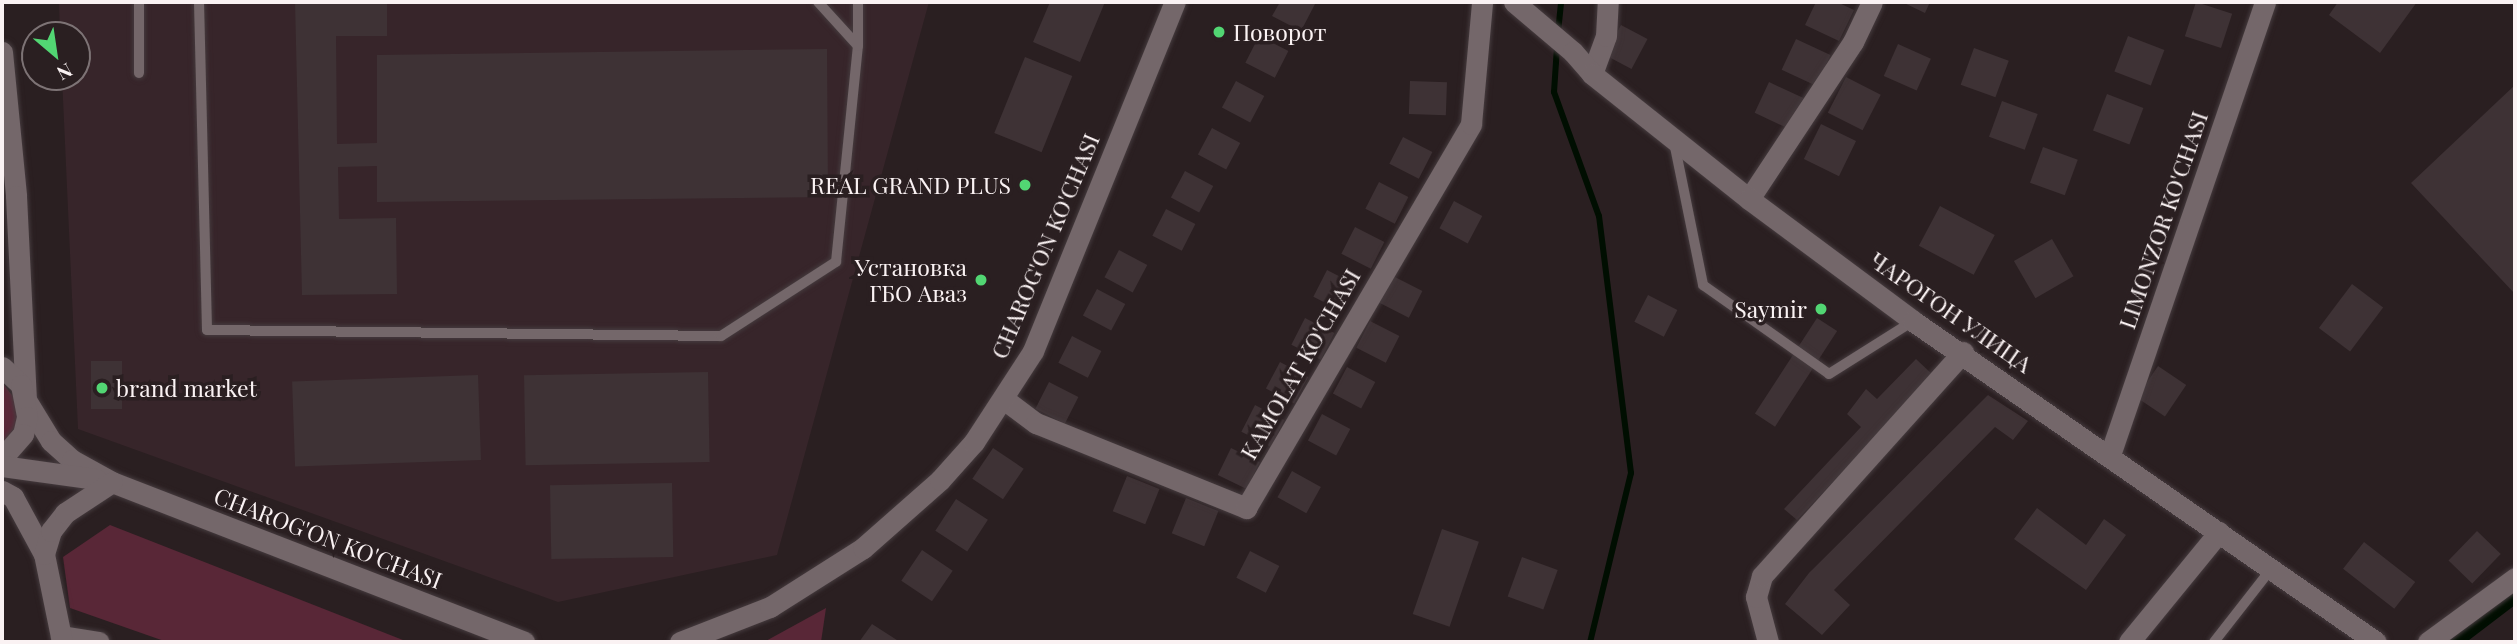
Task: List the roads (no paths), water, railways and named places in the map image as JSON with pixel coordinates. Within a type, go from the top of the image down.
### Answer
[{"type":"main road","name":"CHAROG'ON KO'CHASI","points":[[680,642],[769,607],[863,548],[940,480],[1005,400],[1033,351],[1175,2]]},
{"type":"main road","name":"KAMOLAT KO'CHASI","points":[[1005,400],[1036,423],[1247,508],[1471,124],[1482,2]]},
{"type":"main road","name":"ЧАРОГОН УЛИЦА","points":[[1514,2],[1573,52],[1591,74],[1673,136],[1749,200],[1913,321],[1963,352],[2376,642]]},
{"type":"main road","points":[[1591,74],[1606,36],[1608,2]]},
{"type":"main road","points":[[1749,200],[1853,41],[1872,2]]},
{"type":"main road","name":"LIMONZOR KO'CHASI","points":[[2110,455],[2265,2]]},
{"type":"main road","points":[[2,52],[16,196],[26,400],[23,434],[2,458]]},
{"type":"main road","points":[[2,229],[16,196]]},
{"type":"main road","points":[[1768,642],[1756,597],[1762,576],[1963,352]]},
{"type":"main road","points":[[2,367],[20,385],[26,400],[61,451],[112,482]]},
{"type":"main road","points":[[2,466],[112,482]]},
{"type":"main road","name":"CHAROG'ON KO'CHASI","points":[[112,482],[524,642]]},
{"type":"main road","points":[[44,554],[51,531],[65,513],[112,482]]},
{"type":"main road","points":[[2,491],[13,497],[44,554],[61,639],[99,642]]},
{"type":"main road","points":[[2129,642],[2219,532]]},
{"type":"main road","points":[[2428,642],[2515,578]]},
{"type":"lane","points":[[139,2],[139,73]]},
{"type":"lane","points":[[199,2],[207,330],[720,335],[836,262],[858,46],[858,2]]},
{"type":"lane","points":[[818,2],[858,46]]},
{"type":"lane","points":[[1673,136],[1703,285],[1829,374],[1913,321]]},
{"type":"lane","points":[[2214,642],[2271,569]]},
{"type":"waterway","points":[[1558,32],[1561,2]]},
{"type":"waterway","points":[[1557,47],[1554,92],[1599,216],[1631,473],[1590,642]]},
{"type":"waterway","points":[[2448,642],[2515,591]]},
{"type":"place","name":"Поворот","points":[[1219,32]]},
{"type":"place","name":"REAL GRAND PLUS","points":[[1025,185]]},
{"type":"place","name":"Установка ГБО Аваз","points":[[981,280]]},
{"type":"place","name":"Saymir","points":[[1821,309]]},
{"type":"place","name":"brand market","points":[[102,388]]}]
